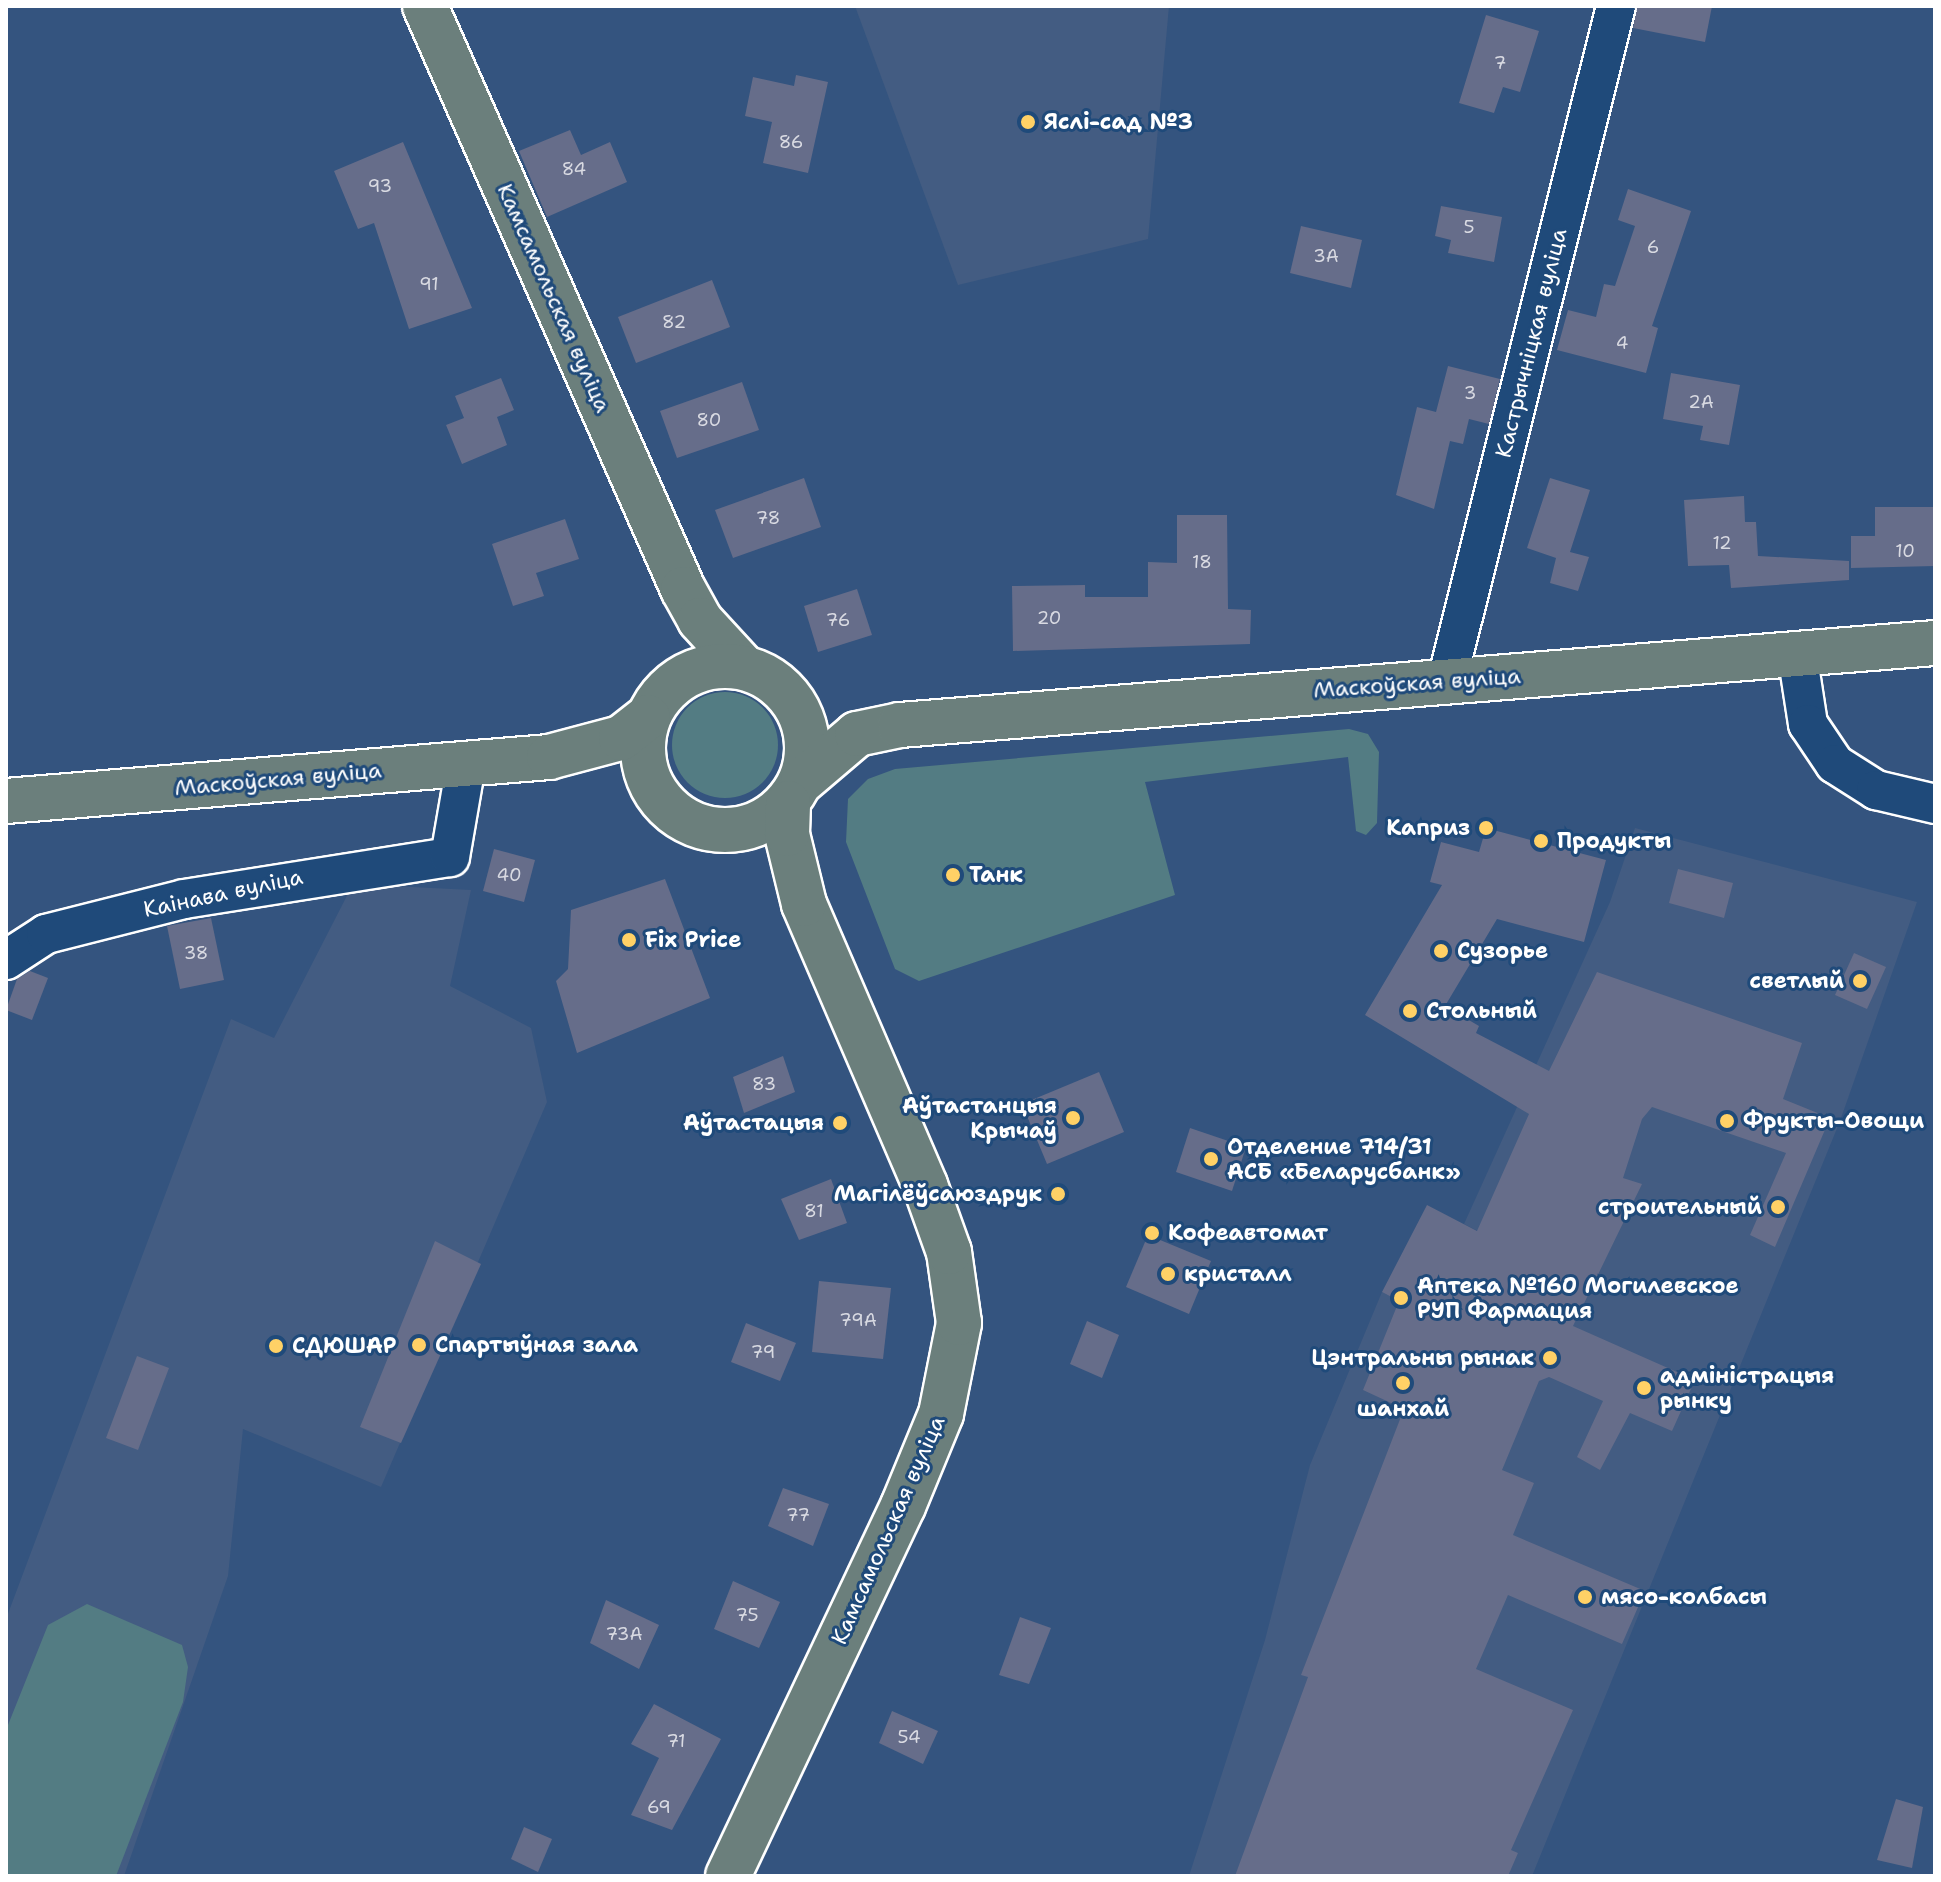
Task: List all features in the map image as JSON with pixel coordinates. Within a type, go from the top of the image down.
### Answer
[{"type":"main road","name":"Камсамольская вуліца","points":[[425,6],[683,589],[700,620],[743,667]]},
{"type":"main road","name":"Камсамольская вуліца","points":[[655,705],[685,630],[683,589]]},
{"type":"main road","name":"Маскоўская вуліца","points":[[795,792],[857,734],[900,725],[1935,643]]},
{"type":"main road","points":[[713,665],[743,667],[781,686],[801,714],[809,747],[795,792],[741,830],[713,831],[662,802],[646,776],[655,705],[713,665]]},
{"type":"main road","name":"Маскоўская вуліца","points":[[781,686],[824,711],[900,725]]},
{"type":"main road","name":"Маскоўская вуліца","points":[[6,801],[549,757],[621,738],[655,705]]},
{"type":"main road","name":"Маскоўская вуліца","points":[[549,757],[594,764],[662,802]]},
{"type":"main road","name":"Камсамольская вуліца","points":[[728,1876],[903,1506],[941,1414],[959,1323],[949,1252],[925,1185],[804,904],[787,834],[795,792]]},
{"type":"main road","name":"Камсамольская вуліца","points":[[713,831],[758,855],[804,904]]},
{"type":"street","name":"Кастрычніцкая вуліца","points":[[1447,680],[1616,6]]},
{"type":"street","points":[[1797,653],[1808,724],[1835,764],[1876,790],[1935,804]]},
{"type":"street","name":"Каінава вуліца","points":[[6,960],[46,934],[184,899],[450,857],[466,764]]},
{"type":"shaded area","name":"Яслі-сад №3","points":[[855,6],[1169,6],[1148,239],[958,285]]},
{"type":"shaded area","name":"Цэнтральны рынак","points":[[1635,828],[1917,902],[1840,1121],[1532,1876],[1189,1876],[1265,1640],[1310,1465],[1382,1292],[1448,1326],[1493,1239],[1464,1224],[1610,902]]},
{"type":"shaded area","name":"СДЮШАР","points":[[353,884],[471,890],[450,986],[531,1028],[547,1102],[381,1487],[243,1429],[228,1576],[124,1876],[6,1876],[6,1619],[231,1019],[274,1038]]},
{"type":"green space","points":[[725,692],[745,696],[763,707],[774,725],[778,745],[774,765],[763,783],[745,794],[725,798],[705,794],[687,783],[676,765],[672,745],[676,725],[687,707],[705,696]]},
{"type":"green space","points":[[1349,729],[1368,734],[1379,752],[1377,823],[1366,835],[1356,831],[1348,757],[1145,782],[1175,895],[919,981],[895,969],[846,842],[848,799],[868,779],[895,769]]},
{"type":"green space","points":[[87,1604],[182,1645],[188,1667],[183,1702],[116,1876],[6,1876],[6,1730],[48,1625]]},
{"type":"building","points":[[1637,6],[1712,6],[1705,42],[1633,28]]},
{"type":"building","points":[[1486,15],[1539,31],[1520,92],[1503,87],[1494,113],[1459,103]]},
{"type":"building","points":[[796,75],[828,82],[808,173],[763,163],[772,122],[745,116],[753,77],[794,86]]},
{"type":"building","points":[[570,130],[581,155],[610,142],[627,182],[547,217],[519,151]]},
{"type":"building","points":[[403,142],[472,308],[409,329],[374,223],[358,229],[334,171]]},
{"type":"building","points":[[1628,189],[1691,211],[1652,326],[1658,328],[1646,373],[1557,350],[1568,310],[1596,317],[1604,284],[1615,286],[1635,226],[1618,220]]},
{"type":"building","points":[[1441,206],[1502,217],[1494,262],[1448,253],[1451,240],[1435,236]]},
{"type":"building","points":[[1301,226],[1362,240],[1351,288],[1290,273]]},
{"type":"building","points":[[712,280],[730,327],[636,363],[618,317]]},
{"type":"building","points":[[1448,366],[1500,379],[1489,424],[1469,419],[1463,444],[1450,441],[1434,509],[1396,495],[1417,407],[1436,412]]},
{"type":"building","points":[[1671,373],[1740,385],[1729,445],[1700,440],[1703,426],[1663,419]]},
{"type":"building","points":[[501,378],[514,410],[497,417],[507,445],[462,464],[446,425],[464,418],[455,396]]},
{"type":"building","points":[[742,382],[759,430],[677,458],[660,411]]},
{"type":"building","points":[[804,478],[821,527],[733,558],[715,510]]},
{"type":"building","points":[[1550,478],[1590,490],[1570,552],[1589,557],[1578,591],[1550,583],[1556,558],[1527,548]]},
{"type":"building","points":[[1744,496],[1745,522],[1756,522],[1758,556],[1849,561],[1849,580],[1731,588],[1729,565],[1688,566],[1684,500]]},
{"type":"building","points":[[1875,507],[1935,507],[1935,566],[1851,568],[1851,536],[1875,536]]},
{"type":"building","points":[[1177,515],[1227,515],[1228,609],[1251,610],[1250,644],[1013,651],[1012,586],[1085,585],[1085,597],[1148,597],[1148,562],[1177,563]]},
{"type":"building","points":[[565,519],[579,559],[536,573],[544,596],[513,606],[492,544]]},
{"type":"building","points":[[857,589],[872,635],[818,652],[804,606]]},
{"type":"building","points":[[1486,828],[1606,860],[1584,942],[1497,919],[1445,1006],[1479,1026],[1476,1033],[1549,1071],[1597,972],[1802,1043],[1783,1099],[1830,1118],[1775,1247],[1750,1235],[1786,1153],[1652,1107],[1642,1119],[1623,1178],[1642,1184],[1573,1326],[1695,1380],[1672,1431],[1630,1413],[1600,1470],[1577,1457],[1603,1401],[1549,1377],[1539,1381],[1502,1470],[1534,1483],[1513,1535],[1645,1591],[1622,1644],[1508,1595],[1476,1669],[1573,1710],[1511,1850],[1518,1853],[1508,1876],[1235,1876],[1308,1677],[1301,1675],[1404,1409],[1363,1390],[1399,1301],[1382,1292],[1427,1205],[1477,1231],[1529,1114],[1365,1015],[1442,885],[1430,882],[1441,842],[1479,852]]},
{"type":"building","points":[[494,849],[535,860],[524,902],[483,891]]},
{"type":"building","points":[[1678,869],[1733,883],[1724,918],[1669,903]]},
{"type":"building","name":"Fix Price","points":[[665,879],[710,998],[577,1053],[556,981],[568,969],[571,910]]},
{"type":"building","points":[[211,918],[224,980],[180,989],[167,926]]},
{"type":"building","name":"светлый","points":[[1854,953],[1886,967],[1867,1009],[1835,995]]},
{"type":"building","points":[[30,971],[48,978],[32,1020],[6,1010],[17,979]]},
{"type":"building","points":[[783,1056],[795,1092],[744,1113],[733,1077]]},
{"type":"building","name":"Аўтастанцыя Крычаў","points":[[1099,1072],[1124,1132],[1047,1164],[1022,1104]]},
{"type":"building","name":"Отделение 714/31 АСБ «Беларусбанк»","points":[[1190,1128],[1246,1147],[1232,1191],[1176,1172]]},
{"type":"building","points":[[831,1179],[847,1223],[799,1240],[781,1199]]},
{"type":"building","name":"кристалл","points":[[1148,1235],[1211,1261],[1189,1314],[1126,1287]]},
{"type":"building","name":"Спартыўная зала","points":[[435,1241],[481,1264],[401,1443],[360,1427]]},
{"type":"building","points":[[819,1281],[891,1288],[883,1359],[812,1352]]},
{"type":"building","points":[[1087,1321],[1119,1335],[1102,1378],[1070,1364]]},
{"type":"building","points":[[746,1323],[796,1343],[780,1381],[731,1362]]},
{"type":"building","points":[[137,1356],[169,1368],[138,1450],[106,1438]]},
{"type":"building","points":[[783,1488],[829,1504],[813,1546],[768,1526]]},
{"type":"building","points":[[733,1581],[780,1602],[759,1648],[714,1629]]},
{"type":"building","points":[[606,1600],[659,1625],[639,1669],[590,1643]]},
{"type":"building","points":[[1020,1617],[1051,1628],[1029,1684],[999,1675]]},
{"type":"building","points":[[654,1704],[721,1739],[672,1830],[631,1815],[659,1758],[631,1744]]},
{"type":"building","points":[[892,1711],[938,1731],[923,1764],[879,1743]]},
{"type":"building","points":[[1896,1799],[1923,1807],[1912,1868],[1877,1860]]},
{"type":"building","points":[[524,1827],[552,1839],[538,1872],[511,1859]]},
{"type":"place","name":"Яслі-сад №3","points":[[1028,122]]},
{"type":"place","name":"Каприз","points":[[1486,828]]},
{"type":"place","name":"Продукты","points":[[1541,841]]},
{"type":"place","name":"Танк","points":[[953,875]]},
{"type":"place","name":"Fix Price","points":[[629,940]]},
{"type":"place","name":"Сузорье","points":[[1441,951]]},
{"type":"place","name":"светлый","points":[[1860,981]]},
{"type":"place","name":"Стольный","points":[[1410,1011]]},
{"type":"place","name":"Аўтастанцыя Крычаў","points":[[1073,1118]]},
{"type":"place","name":"Фрукты-Овощи","points":[[1727,1121]]},
{"type":"place","name":"Аўтастацыя","points":[[840,1123]]},
{"type":"place","name":"Отделение 714/31 АСБ «Беларусбанк»","points":[[1211,1159]]},
{"type":"place","name":"Магілёўсаюздрук","points":[[1058,1194]]},
{"type":"place","name":"строительный","points":[[1778,1207]]},
{"type":"place","name":"Кофеавтомат","points":[[1152,1233]]},
{"type":"place","name":"кристалл","points":[[1168,1274]]},
{"type":"place","name":"Аптека №160 Могилевское РУП Фармация","points":[[1401,1298]]},
{"type":"place","name":"Спартыўная зала","points":[[419,1345]]},
{"type":"place","name":"СДЮШАР","points":[[276,1346]]},
{"type":"place","name":"Цэнтральны рынак","points":[[1550,1358]]},
{"type":"place","name":"шанхай","points":[[1403,1383]]},
{"type":"place","name":"адміністрацыя рынку","points":[[1644,1388]]},
{"type":"place","name":"мясо-колбасы","points":[[1585,1597]]}]
